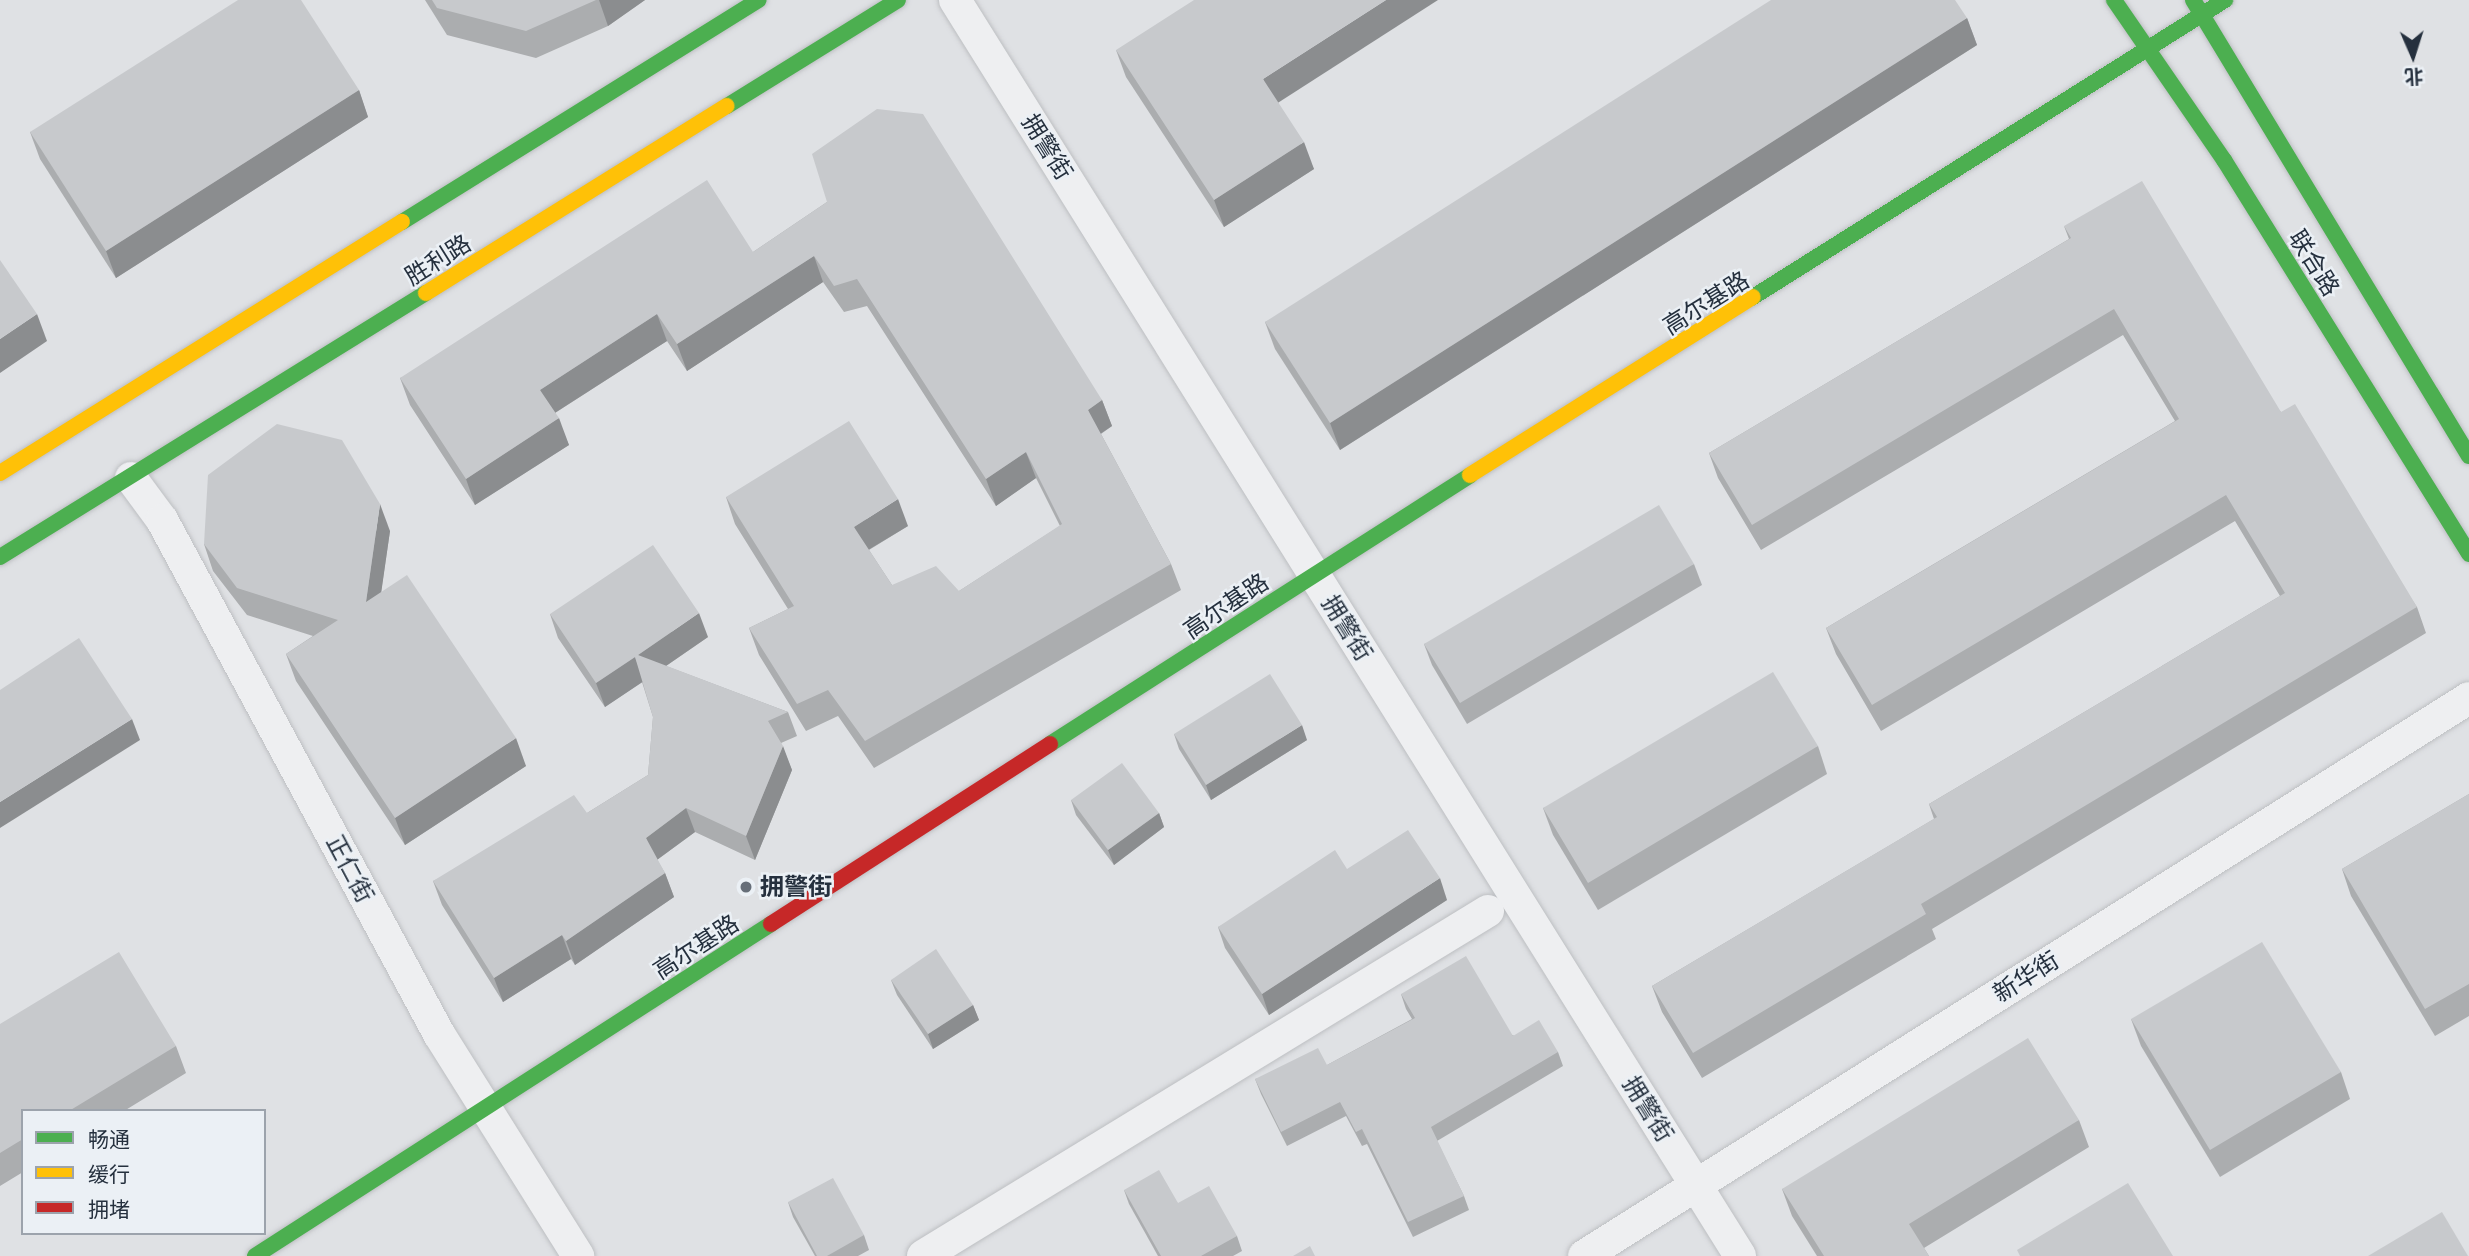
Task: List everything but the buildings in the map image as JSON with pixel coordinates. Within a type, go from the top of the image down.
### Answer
[{"type":"main road","points":[[0,472],[758,0]]},
{"type":"main road","name":"胜利路","points":[[0,557],[898,0]]},
{"type":"main road","name":"联合路","points":[[2114,0],[2147,52],[2224,160],[2469,554]]},
{"type":"main road","name":"联合路","points":[[2193,0],[2244,80],[2267,131],[2469,456]]},
{"type":"main road","name":"高尔基路","points":[[255,1256],[487,1111],[1314,574],[2147,52],[2225,0]]},
{"type":"street","name":"拥警街","points":[[955,0],[1740,1256]]},
{"type":"street","name":"正仁街","points":[[131,478],[162,520],[439,1034],[578,1256]]},
{"type":"street","name":"新华街","points":[[1584,1256],[2469,698]]},
{"type":"street","points":[[923,1256],[1488,911]]},
{"type":"traffic: fast","points":[[402,222],[758,0]]},
{"type":"traffic: fast","points":[[727,106],[898,0]]},
{"type":"traffic: fast","points":[[2114,0],[2224,160],[2469,554]]},
{"type":"traffic: fast","points":[[2193,0],[2469,456]]},
{"type":"traffic: fast","points":[[1753,297],[2225,0]]},
{"type":"traffic: fast","points":[[0,557],[426,293]]},
{"type":"traffic: fast","points":[[1050,744],[1470,475]]},
{"type":"traffic: fast","points":[[255,1256],[771,924]]},
{"type":"traffic: slow","points":[[426,293],[727,106]]},
{"type":"traffic: slow","points":[[0,473],[402,222]]},
{"type":"traffic: slow","points":[[1470,475],[1753,297]]},
{"type":"traffic: jam","points":[[771,924],[1050,744]]},
{"type":"place","name":"拥警街","points":[[746,887]]}]
